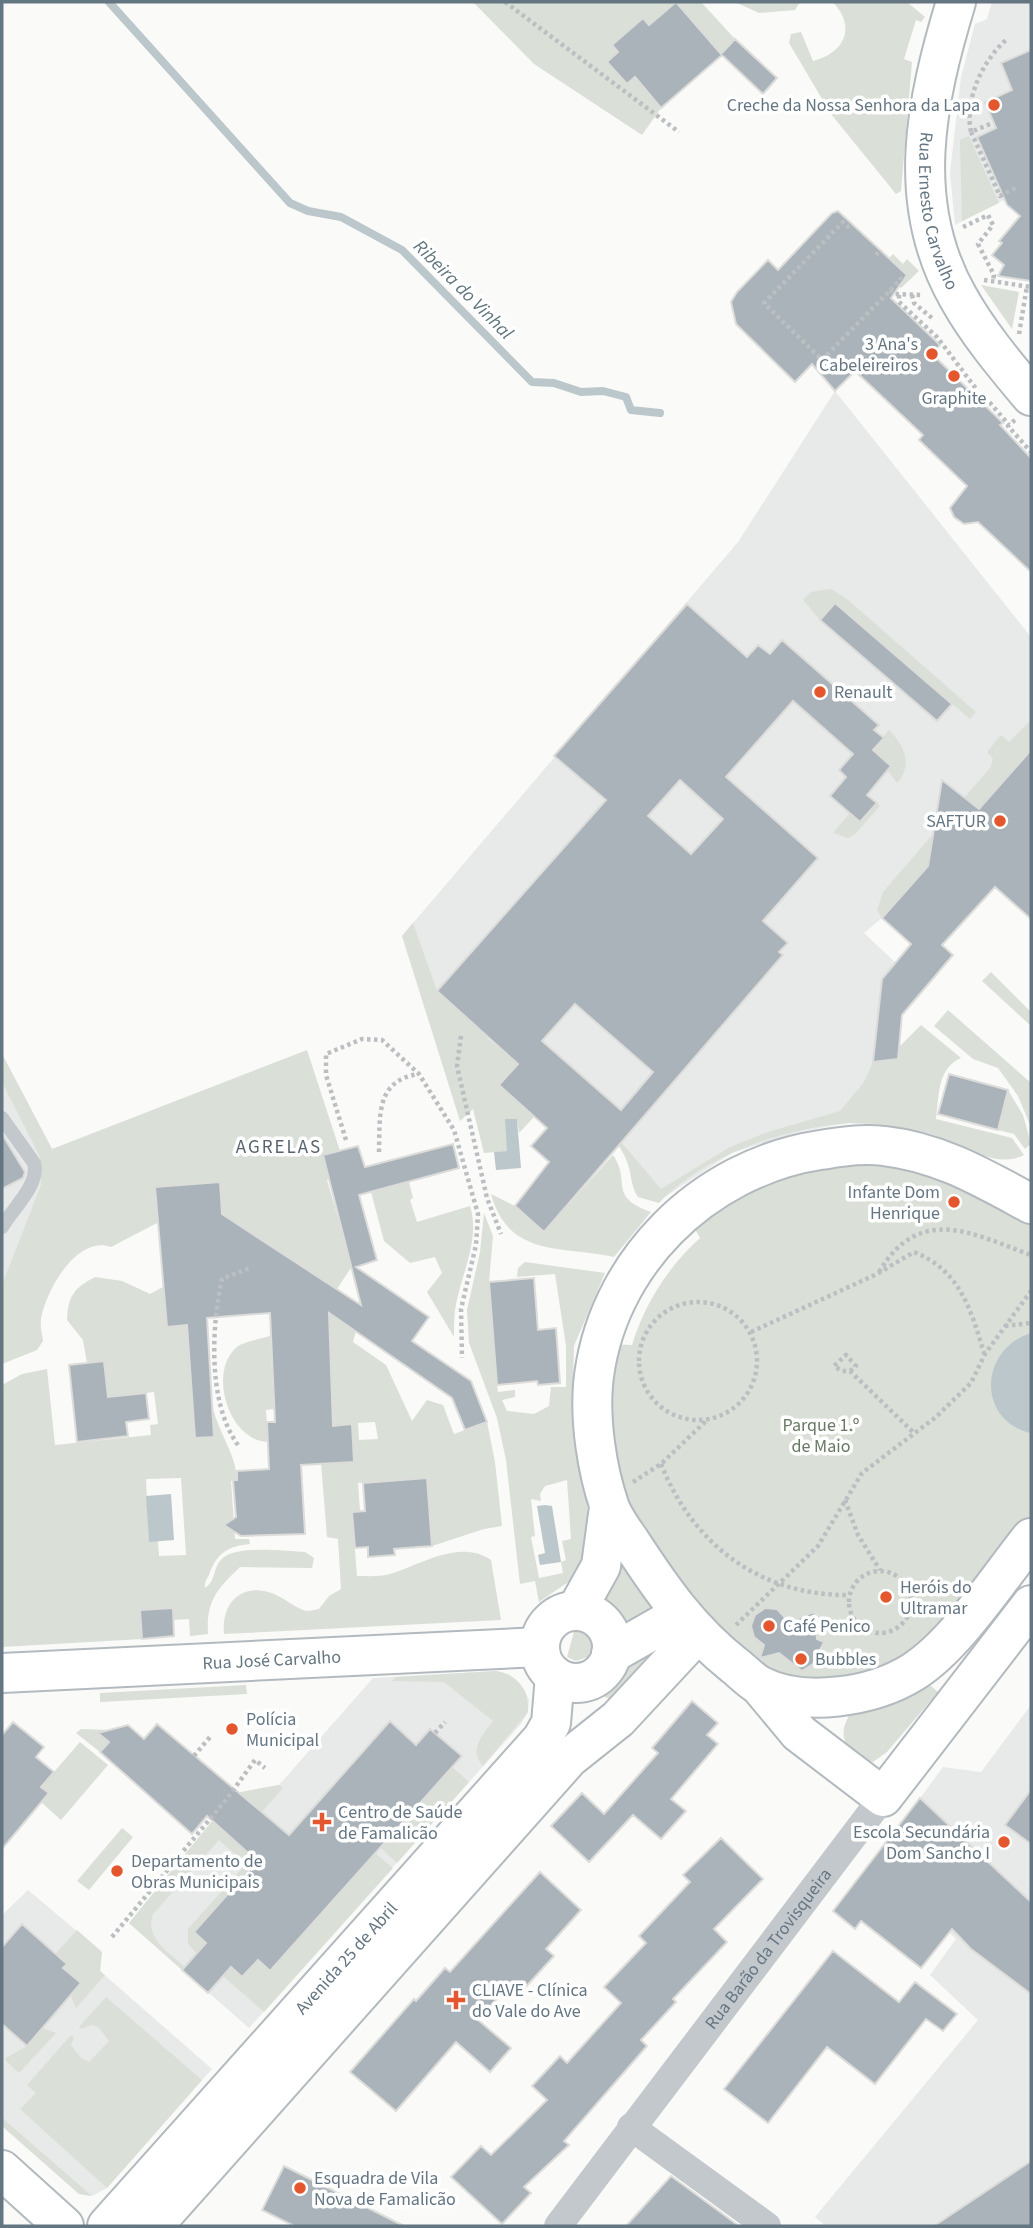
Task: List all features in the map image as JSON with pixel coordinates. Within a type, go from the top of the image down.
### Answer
[{"type":"main road","name":"Rua Ernesto Carvalho","points":[[956,2],[928,122],[923,187],[925,210],[941,261],[1019,414]]},
{"type":"main road","points":[[883,1797],[799,1733],[759,1685],[702,1627],[617,1496],[596,1442],[593,1407],[599,1351],[610,1318],[649,1249],[681,1213],[742,1172],[807,1152],[850,1145],[882,1145],[922,1153],[956,1164],[1025,1194]]},
{"type":"main road","points":[[576,1611],[601,1566],[617,1496]]},
{"type":"main road","points":[[759,1685],[805,1696],[839,1696],[885,1686],[929,1661],[1031,1538]]},
{"type":"main road","name":"Rua Barão da Trovisqueira","points":[[883,1797],[1031,1605]]},
{"type":"main road","name":"Avenida 25 de Abril","points":[[433,1885],[542,1739],[574,1664],[607,1629],[588,1614],[576,1611],[555,1618],[547,1626],[574,1664],[588,1699],[580,1734],[569,1758]]},
{"type":"main road","points":[[574,1664],[702,1627]]},
{"type":"main road","name":"Avenida 25 de Abril","points":[[107,2226],[237,2105],[433,1885],[569,1758],[618,1718],[702,1627]]},
{"type":"main road","name":"Rua José Carvalho","points":[[2,1673],[574,1664]]},
{"type":"main road","points":[[836,1759],[833,1732],[839,1696]]},
{"type":"main road","name":"Avenida 25 de Abril","points":[[153,2226],[237,2105]]},
{"type":"main road","points":[[2,2170],[64,2226]]},
{"type":"street","name":"Rua Barão da Trovisqueira","points":[[558,2226],[883,1797]]},
{"type":"street","points":[[631,2127],[767,2226]]},
{"type":"lane","points":[[2,1118],[34,1163],[36,1171],[29,1188],[2,1227]]},
{"type":"path","points":[[505,2],[679,132]]},
{"type":"path","points":[[1007,39],[988,57],[973,96],[968,121],[1000,196],[1017,187]]},
{"type":"path","points":[[971,132],[990,124]]},
{"type":"path","points":[[975,222],[988,215],[993,225],[978,244],[994,275],[993,281]]},
{"type":"path","points":[[849,228],[842,222],[764,303],[822,360],[901,279],[897,275]]},
{"type":"path","points":[[876,255],[881,250]]},
{"type":"path","points":[[978,279],[1029,286],[1019,337]]},
{"type":"path","points":[[890,290],[899,295],[921,295]]},
{"type":"path","points":[[899,295],[899,302],[940,341],[983,398],[1019,414],[1031,452]]},
{"type":"path","points":[[912,295],[914,303],[938,325]]},
{"type":"path","points":[[461,1036],[457,1066],[487,1198],[501,1234]]},
{"type":"path","points":[[346,1140],[326,1075],[326,1054],[362,1039],[383,1040],[419,1074],[454,1130],[478,1214],[476,1245],[461,1309],[462,1358]]},
{"type":"path","points":[[379,1152],[380,1110],[389,1087],[403,1076],[419,1074]]},
{"type":"path","points":[[877,1274],[889,1255],[905,1240],[939,1229],[975,1233],[1031,1255]]},
{"type":"path","points":[[751,1332],[877,1274],[914,1252],[933,1259],[962,1291],[985,1354]]},
{"type":"path","points":[[238,1445],[228,1431],[217,1400],[215,1318],[222,1279],[252,1266]]},
{"type":"path","points":[[702,1627],[779,1585],[818,1546],[862,1473],[936,1417],[971,1382],[985,1354],[1031,1291]]},
{"type":"path","points":[[702,1301],[721,1306],[738,1316],[751,1332],[757,1360],[752,1387],[741,1403],[725,1414],[707,1420],[687,1420],[669,1414],[654,1401],[642,1384],[639,1354],[649,1326],[663,1312],[681,1303],[702,1301]]},
{"type":"path","points":[[1005,1326],[1031,1323]]},
{"type":"path","points":[[850,1371],[856,1366],[846,1355],[834,1366],[842,1371],[850,1371],[913,1432]]},
{"type":"path","points":[[617,1496],[661,1464],[707,1420]]},
{"type":"path","points":[[661,1464],[673,1493],[698,1527],[730,1559],[779,1585],[814,1595],[849,1595]]},
{"type":"path","points":[[845,1500],[858,1535],[880,1570],[900,1577],[910,1594],[909,1614],[896,1629],[876,1633],[858,1625],[852,1616],[849,1595],[860,1577],[880,1570]]},
{"type":"path","points":[[435,1733],[445,1722]]},
{"type":"path","points":[[194,1756],[210,1737]]},
{"type":"path","points":[[112,1937],[255,1760],[265,1768]]},
{"type":"shaded area","name":"Creche da Nossa Senhora da Lapa","points":[[992,2],[1031,2],[1031,186],[955,225],[950,173],[961,77],[975,24],[987,19]]},
{"type":"shaded area","points":[[835,391],[1031,637],[1031,756],[1028,753],[882,918],[864,933],[896,963],[882,979],[868,1125],[849,1123],[803,1131],[732,1153],[666,1196],[606,1124],[518,1064],[437,992],[402,936],[738,542]]},
{"type":"shaded area","points":[[2,1054],[59,1162],[2,1322]]},
{"type":"shaded area","points":[[505,1119],[517,1119],[521,1168],[496,1170],[494,1152],[507,1151]]},
{"type":"shaded area","points":[[1031,1333],[1030,1433],[1012,1425],[1000,1414],[993,1399],[991,1384],[994,1368],[1002,1353],[1014,1341]]},
{"type":"shaded area","points":[[171,1494],[174,1540],[149,1542],[146,1496]]},
{"type":"shaded area","points":[[537,1506],[552,1506],[561,1562],[540,1565],[538,1555],[545,1553]]},
{"type":"shaded area","name":"Centro de Saúde de Famalicão","points":[[496,1671],[509,1674],[524,1689],[529,1700],[528,1712],[521,1724],[249,2028],[129,1923],[235,1793],[279,1785],[373,1678]]},
{"type":"shaded area","points":[[1031,1705],[1031,2226],[958,2226],[950,2216],[941,2226],[826,2226],[815,2217],[978,2020],[930,1975],[956,1939],[875,1860],[943,1767],[981,1772]]},
{"type":"shaded area","points":[[28,1890],[102,1952],[100,1971],[212,2069],[107,2188],[92,2196],[79,2194],[2,2126],[2,1915]]},
{"type":"green space","points":[[473,2],[676,2],[608,62],[627,84],[635,77],[661,108],[642,135],[534,64]]},
{"type":"green space","points":[[676,2],[701,2],[735,39],[697,77],[674,51],[699,29]]},
{"type":"green space","points":[[735,2],[800,2],[795,10],[759,13]]},
{"type":"green space","points":[[833,2],[907,2],[925,17],[921,22],[916,20],[904,59],[912,62],[901,191],[896,194],[831,114],[789,43],[791,34],[801,32],[813,61],[833,52],[844,38],[845,30],[844,21]]},
{"type":"green space","points":[[969,136],[999,203],[962,221],[960,140]]},
{"type":"green space","points":[[893,254],[903,264],[907,259],[919,271],[901,288],[898,285],[907,275],[889,258]]},
{"type":"green space","points":[[981,285],[1019,292],[1012,329]]},
{"type":"green space","points":[[831,589],[847,599],[976,712],[970,719],[836,603],[820,620],[803,600],[811,592]]},
{"type":"green space","points":[[1031,720],[1031,750],[882,918],[877,910],[883,892],[990,768],[993,759],[987,752],[1001,735],[1009,742]]},
{"type":"green space","points":[[889,730],[899,742],[905,756],[905,769],[897,783],[873,750]]},
{"type":"green space","points":[[877,803],[880,806],[855,834],[848,838],[833,833],[850,813],[860,822]]},
{"type":"green space","points":[[413,923],[437,991],[489,1035],[487,1038],[518,1064],[499,1085],[535,1116],[519,1133],[517,1119],[507,1151],[484,1153],[473,1109],[460,1121],[402,936]]},
{"type":"green space","points":[[991,972],[1031,1012],[1031,1026],[982,981]]},
{"type":"green space","points":[[948,1010],[1031,1083],[1031,1127],[1018,1096],[998,1068],[973,1059],[934,1026]]},
{"type":"green space","points":[[921,1025],[961,1058],[947,1069],[943,1076],[936,1119],[1012,1138],[1024,1155],[1012,1159],[986,1157],[923,1132],[876,1124],[849,1123],[798,1131],[747,1147],[699,1171],[659,1203],[638,1197],[635,1193],[626,1159],[606,1124],[661,1189],[730,1147],[768,1132],[840,1111],[864,1082],[873,1062],[898,1059],[899,1047]]},
{"type":"green space","points":[[307,1050],[340,1151],[323,1156],[330,1178],[327,1180],[352,1266],[337,1289],[370,1312],[356,1331],[353,1342],[386,1365],[412,1421],[427,1400],[443,1405],[454,1434],[487,1422],[495,1462],[502,1526],[432,1546],[427,1478],[358,1483],[360,1511],[352,1512],[357,1576],[386,1575],[441,1555],[466,1552],[479,1554],[491,1560],[501,1620],[224,1634],[226,1613],[230,1604],[243,1593],[252,1590],[274,1594],[309,1611],[319,1609],[329,1596],[341,1589],[338,1539],[327,1537],[320,1451],[335,1450],[327,1282],[225,1216],[159,1222],[111,1247],[98,1245],[75,1257],[56,1280],[49,1294],[41,1319],[43,1341],[37,1350],[2,1364],[2,1285],[41,1185],[40,1157],[2,1082],[2,1054],[52,1149]],"holes":[[[375,1422],[378,1439],[359,1440],[358,1423]]]},
{"type":"green space","points":[[1008,1090],[1023,1115],[1031,1144],[1025,1149],[1014,1134],[998,1130]]},
{"type":"green space","name":"Parque 1.º de Maio","points":[[883,1153],[1031,1215],[1031,1528],[890,1676],[779,1680],[717,1636],[614,1491],[609,1344],[632,1345],[659,1287],[688,1249],[700,1238],[688,1217],[714,1196]]},
{"type":"green space","points":[[613,1155],[629,1200],[651,1212],[614,1257],[540,1245],[511,1230],[499,1215],[491,1194],[515,1206],[544,1232]]},
{"type":"green space","points":[[409,1182],[413,1198],[410,1200],[417,1222],[470,1206],[473,1232],[455,1310],[454,1337],[427,1292],[442,1273],[435,1257],[410,1263],[384,1241],[371,1192]]},
{"type":"green space","points":[[484,1213],[493,1236],[489,1282],[498,1392],[515,1390],[515,1397],[502,1400],[507,1411],[534,1414],[549,1406],[551,1387],[566,1387],[566,1346],[555,1274],[517,1277],[518,1268],[525,1262],[605,1273],[574,1346],[572,1412],[590,1525],[589,1548],[574,1578],[539,1602],[535,1581],[520,1584],[506,1460],[497,1418],[469,1343],[467,1310],[480,1252]],"holes":[[[567,1480],[571,1539],[562,1541],[566,1560],[561,1562],[563,1573],[539,1578],[531,1537],[535,1536],[531,1499],[541,1501],[540,1494],[545,1486]]]},
{"type":"green space","points":[[95,1277],[122,1281],[150,1294],[163,1287],[167,1327],[187,1325],[192,1404],[212,1404],[236,1470],[237,1480],[231,1481],[235,1539],[249,1539],[250,1544],[230,1548],[221,1555],[213,1565],[205,1588],[211,1583],[220,1561],[235,1552],[305,1552],[314,1558],[312,1568],[240,1567],[225,1582],[211,1604],[208,1634],[190,1636],[189,1619],[173,1620],[172,1608],[140,1610],[142,1639],[2,1647],[2,1385],[22,1374],[47,1369],[55,1445],[151,1435],[150,1425],[158,1424],[154,1392],[108,1397],[104,1362],[87,1363],[83,1340],[67,1320],[73,1294]],"holes":[[[181,1478],[186,1555],[159,1556],[158,1541],[149,1541],[146,1479]]]},
{"type":"green space","points":[[270,1336],[274,1409],[266,1410],[268,1442],[254,1439],[242,1430],[226,1403],[223,1387],[224,1371],[229,1357],[238,1346]]},
{"type":"green space","points":[[614,1540],[662,1601],[623,1630],[610,1610],[594,1599]]},
{"type":"green space","points":[[575,1628],[589,1631],[594,1640],[591,1656],[576,1661],[567,1657]]},
{"type":"green space","points":[[668,1634],[610,1699],[599,1694],[636,1649]]},
{"type":"green space","points":[[496,1671],[521,1684],[527,1696],[528,1712],[483,1766],[477,1748],[481,1737],[493,1721],[444,1682],[392,1681],[396,1677]]},
{"type":"green space","points":[[925,1681],[938,1692],[887,1752],[873,1762],[855,1754],[849,1748],[845,1741],[845,1725],[855,1708]]},
{"type":"green space","points":[[246,1685],[247,1694],[100,1702],[100,1693]]},
{"type":"green space","points":[[81,1729],[110,1730],[104,1737],[109,1742],[100,1752],[76,1733]]},
{"type":"green space","points":[[80,1742],[108,1765],[61,1820],[41,1802],[49,1793],[41,1787]]},
{"type":"green space","points":[[452,1767],[469,1782],[397,1863],[380,1847]]},
{"type":"green space","points":[[279,1785],[283,1788],[236,1841],[257,1861],[194,1932],[207,1943],[197,1954],[188,1944],[188,1929],[246,1864],[219,1840],[153,1914],[151,1923],[155,1937],[165,1950],[185,1967],[182,1970],[129,1923],[235,1793]]},
{"type":"green space","points":[[122,1828],[133,1837],[89,1890],[77,1881]]},
{"type":"green space","points":[[375,1853],[393,1868],[264,2012],[223,1976],[231,1967],[243,1977],[258,1960],[270,1970]]},
{"type":"green space","points":[[77,1930],[102,1952],[100,1971],[105,1975],[76,2008],[71,1996],[81,1983],[63,1968],[67,1963],[56,1953]]},
{"type":"green space","points":[[106,1997],[202,2080],[107,2188],[20,2109],[36,2093],[27,2085],[71,2035],[74,2038],[71,2045],[81,2058],[89,2062],[109,2041],[98,2027],[79,2027]]},
{"type":"green space","points":[[42,2028],[56,2033],[19,2073],[4,2059],[27,2046]]},
{"type":"green space","points":[[2,2117],[92,2196],[79,2194],[2,2126]]},
{"type":"building","points":[[676,2],[721,54],[735,39],[777,78],[763,94],[722,55],[661,108],[635,77],[627,84],[607,62],[618,52],[612,45],[643,18],[649,25]]},
{"type":"building","points":[[1031,50],[1031,281],[998,276],[1004,265],[992,255],[1002,243],[999,241],[1020,216],[1007,205],[977,137],[996,128],[985,102],[1012,90],[1001,63]]},
{"type":"building","points":[[838,211],[907,275],[891,298],[940,345],[932,354],[1003,423],[1000,425],[1031,458],[1031,572],[978,522],[964,524],[954,517],[950,508],[967,486],[919,440],[923,435],[855,371],[835,391],[812,364],[795,382],[736,324],[731,302],[737,292],[768,260],[778,270],[832,213]]},
{"type":"building","points":[[835,603],[952,704],[937,721],[820,620]]},
{"type":"building","points":[[687,604],[747,657],[758,645],[770,654],[782,640],[879,725],[874,730],[884,738],[873,750],[891,766],[867,795],[877,803],[860,822],[830,796],[846,777],[839,770],[853,754],[793,701],[726,777],[818,858],[763,921],[788,943],[779,952],[783,955],[544,1232],[515,1206],[549,1162],[531,1146],[547,1128],[499,1085],[518,1064],[437,991],[606,800],[554,756]],"holes":[[[680,780],[723,819],[691,854],[648,816]],[[575,1004],[653,1072],[621,1110],[542,1041]]]},
{"type":"building","name":"SAFTUR","points":[[1031,750],[1031,919],[995,887],[942,945],[953,955],[902,1015],[898,1059],[873,1062],[882,979],[911,944],[882,918],[928,866],[942,780],[979,809]]},
{"type":"building","points":[[949,1074],[1008,1090],[998,1130],[938,1114]]},
{"type":"building","points":[[2,1134],[25,1172],[23,1178],[2,1189]]},
{"type":"building","points":[[453,1144],[459,1168],[359,1195],[377,1260],[356,1267],[429,1317],[412,1341],[471,1381],[487,1422],[465,1430],[452,1398],[329,1313],[333,1426],[352,1424],[354,1462],[301,1465],[305,1534],[241,1536],[224,1525],[236,1517],[233,1480],[237,1480],[237,1471],[269,1469],[267,1422],[275,1422],[270,1313],[207,1318],[214,1437],[195,1438],[187,1325],[167,1327],[155,1187],[220,1182],[222,1214],[361,1305],[323,1155],[358,1146],[365,1167]]},
{"type":"building","points":[[534,1278],[538,1330],[556,1328],[560,1383],[538,1385],[537,1381],[497,1385],[489,1282]]},
{"type":"building","points":[[104,1361],[108,1397],[146,1393],[149,1419],[126,1422],[128,1436],[77,1442],[69,1365]]},
{"type":"building","points":[[427,1478],[432,1546],[394,1549],[395,1555],[368,1557],[368,1547],[355,1548],[352,1512],[365,1511],[363,1483]]},
{"type":"building","points":[[173,1608],[174,1636],[142,1639],[140,1610]]},
{"type":"building","points":[[765,1608],[777,1609],[789,1622],[814,1612],[817,1639],[824,1642],[813,1664],[802,1671],[779,1653],[760,1658],[764,1645],[754,1637],[751,1626],[755,1615]]},
{"type":"building","points":[[692,1701],[718,1723],[707,1735],[718,1744],[671,1799],[686,1811],[661,1839],[633,1815],[589,1862],[551,1826],[582,1793],[604,1814],[658,1753],[652,1748]]},
{"type":"building","points":[[390,1721],[416,1745],[430,1729],[462,1756],[270,1971],[258,1960],[242,1977],[231,1967],[208,1993],[182,1970],[206,1943],[194,1932],[257,1861],[207,1816],[192,1834],[100,1752],[109,1742],[98,1733],[128,1725],[144,1739],[157,1724],[289,1835]]},
{"type":"building","points":[[13,1722],[44,1747],[36,1757],[54,1772],[41,1787],[49,1793],[2,1849],[2,1735]]},
{"type":"building","points":[[1031,1790],[1031,1844],[1005,1825]]},
{"type":"building","points":[[920,1798],[1031,1902],[1031,1994],[971,1949],[952,1929],[921,1968],[861,1921],[855,1929],[833,1911]]},
{"type":"building","points":[[721,1838],[763,1879],[714,1929],[727,1942],[673,1999],[676,2002],[641,2040],[647,2046],[564,2141],[569,2145],[524,2187],[531,2193],[502,2224],[451,2177],[481,2146],[491,2155],[547,2100],[532,2086],[560,2056],[567,2063],[621,2003],[604,1987],[646,1943],[639,1936],[690,1882],[683,1875]]},
{"type":"building","points":[[540,1872],[581,1910],[546,1949],[554,1956],[522,1991],[512,1982],[478,2020],[511,2048],[490,2072],[456,2042],[396,2111],[350,2072],[414,1999],[416,2001],[445,1968],[450,1972]]},
{"type":"building","points":[[22,1924],[67,1964],[63,1968],[81,1983],[27,2046],[2,2024],[2,1947]]},
{"type":"building","points":[[833,1951],[899,2002],[915,1982],[957,2014],[943,2031],[926,2019],[875,2084],[827,2047],[768,2123],[724,2089]]},
{"type":"building","points":[[1031,2161],[1031,2226],[934,2226]]},
{"type":"building","name":"Esquadra de Vila Nova de Famalicão","points":[[284,2166],[404,2226],[294,2226],[262,2210]]},
{"type":"building","points":[[671,2176],[739,2226],[626,2226]]},
{"type":"waterway","name":"Ribeira do Vinhal","points":[[109,2],[290,203],[308,211],[341,217],[402,250],[532,382],[554,383],[581,392],[603,391],[626,397],[631,410],[660,413]]},
{"type":"place","name":"Creche da Nossa Senhora da Lapa","points":[[994,105]]},
{"type":"place","name":"3 Ana's Cabeleireiros","points":[[932,354]]},
{"type":"place","name":"Graphite","points":[[954,376]]},
{"type":"place","name":"Renault","points":[[820,692]]},
{"type":"place","name":"SAFTUR","points":[[1000,821]]},
{"type":"place","name":"Infante Dom Henrique","points":[[954,1202]]},
{"type":"place","name":"Heróis do Ultramar","points":[[886,1597]]},
{"type":"place","name":"Café Penico","points":[[769,1626]]},
{"type":"place","name":"Bubbles","points":[[801,1659]]},
{"type":"place","name":"Polícia Municipal","points":[[232,1729]]},
{"type":"place","name":"Centro de Saúde de Famalicão","points":[[322,1822]]},
{"type":"place","name":"Escola Secundária Dom Sancho I","points":[[1004,1842]]},
{"type":"place","name":"Departamento de Obras Municipais","points":[[117,1871]]},
{"type":"place","name":"CLIAVE - Clínica do Vale do Ave","points":[[456,2000]]},
{"type":"place","name":"Esquadra de Vila Nova de Famalicão","points":[[300,2188]]},
{"type":"district","name":"AGRELAS","points":[[279,1147]]}]
